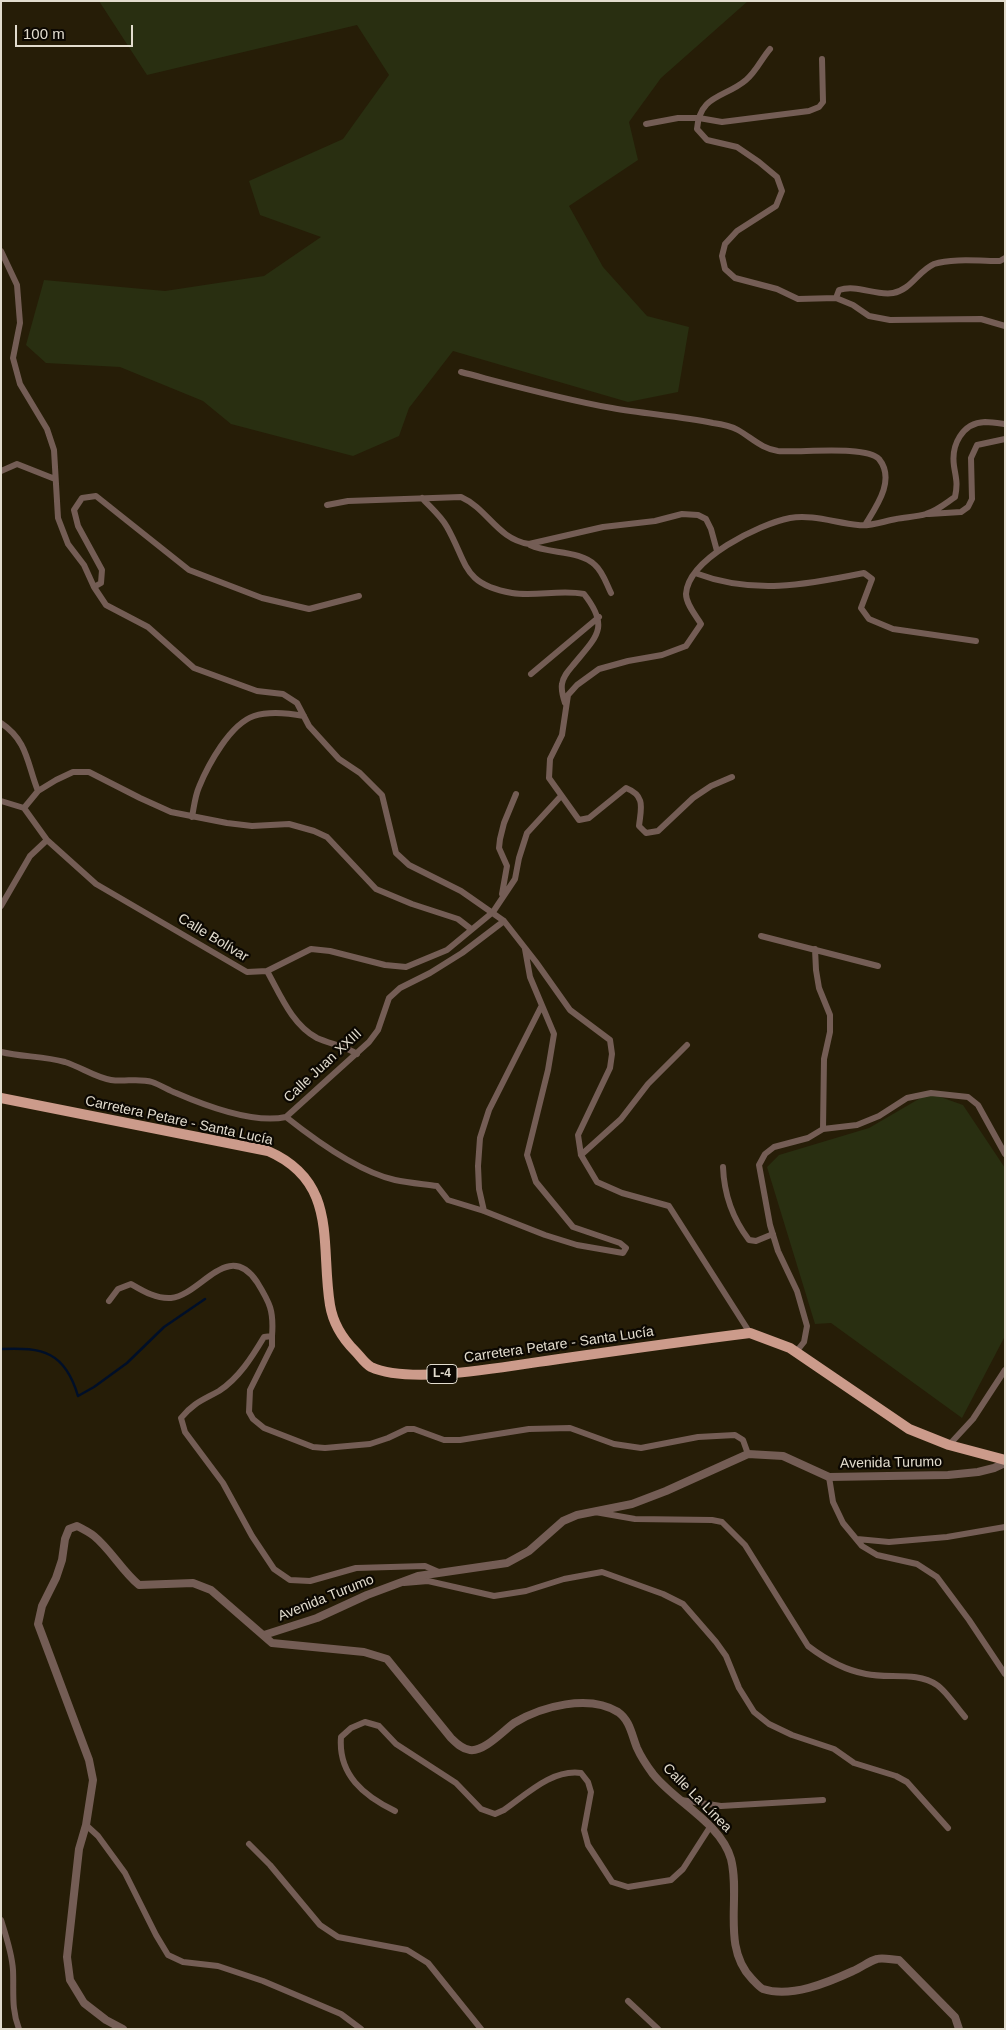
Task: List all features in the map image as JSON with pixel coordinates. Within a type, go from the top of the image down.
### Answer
[{"type":"main road","name":"Carretera Petare - Santa Lucía","points":[[1,1098],[268,1152],[284,1158],[316,1192],[324,1220],[330,1307],[338,1329],[351,1347],[369,1366],[391,1374],[451,1374],[750,1332],[790,1348],[909,1429],[948,1445],[1005,1462]]},
{"type":"street","points":[[770,48],[748,79],[706,103],[699,118],[697,128],[707,140],[737,147],[777,177],[782,191],[776,206],[737,231],[725,244],[722,256],[725,269],[735,278],[777,289],[798,299],[836,298],[853,305],[869,316],[890,320],[981,319],[1005,326]]},
{"type":"street","points":[[646,124],[678,118],[699,118],[722,122],[819,107],[823,102],[824,89],[822,59]]},
{"type":"street","points":[[1,251],[16,285],[20,323],[13,358],[20,384],[47,428],[54,450],[58,518],[68,544],[84,565],[94,587],[106,605],[148,627],[194,668],[257,691],[283,694],[297,703],[309,726],[339,758],[360,773],[382,795],[396,853],[409,865],[461,891],[504,921],[570,1010],[610,1040],[612,1054],[610,1068],[578,1135],[582,1155],[598,1182],[622,1193],[669,1206],[750,1332]]},
{"type":"street","points":[[836,298],[840,290],[846,288],[880,294],[894,293],[908,287],[933,265],[944,262],[1000,261],[1005,258]]},
{"type":"street","points":[[461,372],[575,401],[714,423],[737,429],[759,445],[775,450],[796,452],[839,450],[866,454],[878,458],[883,467],[885,482],[882,499],[865,525]]},
{"type":"street","points":[[926,514],[942,506],[955,496],[958,484],[954,465],[956,442],[967,427],[984,422],[1005,424]]},
{"type":"street","points":[[732,777],[711,786],[693,798],[658,831],[646,833],[640,826],[640,799],[635,792],[626,788],[590,818],[579,820],[549,778],[550,759],[562,735],[568,695],[577,685],[599,669],[628,660],[662,655],[686,646],[701,624],[691,609],[686,596],[689,583],[695,573],[717,551],[762,527],[790,518],[819,519],[860,526],[926,514],[962,512],[968,507],[972,499],[971,458],[977,445],[1005,439]]},
{"type":"street","points":[[1,471],[16,464],[55,479]]},
{"type":"street","points":[[94,587],[101,583],[102,570],[78,526],[74,510],[82,498],[96,496],[189,570],[262,598],[309,609],[359,596]]},
{"type":"street","points":[[327,505],[348,501],[461,497],[470,501],[506,536],[517,542],[529,544],[541,550],[576,555],[594,563],[603,575],[611,592]]},
{"type":"street","points":[[422,498],[447,526],[462,560],[476,580],[490,588],[514,593],[570,591],[584,594],[595,608],[599,617],[599,627],[592,642],[566,674],[562,684],[566,707]]},
{"type":"street","points":[[529,544],[603,527],[655,521],[682,514],[698,515],[706,519],[712,529],[717,551]]},
{"type":"street","points":[[695,573],[713,580],[733,584],[780,586],[808,585],[864,573],[872,579],[861,608],[869,619],[893,629],[976,641]]},
{"type":"street","points":[[531,674],[599,617]]},
{"type":"street","points":[[192,817],[198,788],[217,751],[241,724],[254,716],[274,714],[304,716]]},
{"type":"street","points":[[1,723],[16,735],[23,747],[38,791]]},
{"type":"street","points":[[1,801],[24,808],[38,791],[73,772],[89,772],[171,812],[252,826],[288,824],[314,831],[327,837],[376,889],[412,904],[458,919],[472,929]]},
{"type":"street","points":[[502,897],[506,866],[500,848],[500,839],[504,823],[516,794]]},
{"type":"street","points":[[357,1054],[316,1037],[300,1025],[267,971],[310,949],[330,951],[384,965],[406,967],[447,950],[493,912],[515,878],[527,833],[562,796]]},
{"type":"street","name":"Calle Bolívar","points":[[24,808],[47,840],[96,884],[247,972],[267,971]]},
{"type":"street","points":[[1,906],[30,856],[47,840]]},
{"type":"street","name":"Calle Juan XXIII","points":[[1,1052],[66,1062],[91,1074],[111,1080],[151,1082],[210,1107],[256,1118],[276,1119],[286,1117],[308,1095],[357,1054],[378,1030],[389,998],[400,988],[430,973],[462,953],[504,921]]},
{"type":"street","points":[[761,936],[878,966]]},
{"type":"street","points":[[286,1117],[325,1145],[370,1171],[394,1180],[437,1186],[448,1200],[484,1211],[545,1236],[577,1245],[623,1253],[626,1248],[620,1243],[573,1227],[536,1182],[527,1156],[548,1070],[554,1034],[549,1019],[541,1007],[530,977],[524,946]]},
{"type":"street","points":[[815,949],[819,988],[830,1015],[830,1032],[824,1059],[823,1129]]},
{"type":"street","points":[[484,1211],[478,1188],[480,1138],[490,1110],[541,1007]]},
{"type":"street","points":[[582,1155],[621,1119],[648,1084],[687,1045]]},
{"type":"street","points":[[796,1352],[804,1342],[807,1326],[797,1291],[778,1251],[773,1234],[759,1165],[765,1154],[774,1147],[808,1138],[823,1129],[857,1125],[880,1116],[907,1098],[931,1093],[968,1097],[978,1106],[1005,1154]]},
{"type":"street","points":[[723,1167],[723,1186],[740,1229],[750,1240],[756,1241],[773,1234]]},
{"type":"street","points":[[109,1301],[118,1289],[131,1284],[152,1295],[171,1298],[182,1294],[224,1266],[243,1268],[252,1276],[267,1298],[273,1318],[272,1346],[250,1390],[249,1412],[253,1419],[264,1428],[313,1447],[325,1448],[370,1444],[407,1429],[414,1429],[444,1440],[452,1440],[529,1429],[570,1428],[614,1444],[642,1448],[698,1437],[735,1435],[743,1440],[748,1454]]},
{"type":"street","points":[[272,1336],[264,1337],[242,1371],[220,1390],[196,1402],[181,1418],[185,1432],[223,1483],[252,1536],[274,1569],[290,1580],[310,1581],[356,1568],[425,1566],[442,1573]]},
{"type":"street","points":[[948,1445],[973,1419],[1005,1370]]},
{"type":"street","name":"Avenida Turumo","points":[[86,1825],[93,1780],[89,1760],[38,1624],[42,1606],[56,1578],[62,1560],[69,1529],[77,1526],[94,1536],[126,1574],[139,1585],[193,1583],[211,1590],[264,1635],[317,1618],[395,1583],[418,1576],[507,1563],[529,1552],[563,1521],[577,1515],[632,1504],[666,1491],[748,1454],[783,1456],[828,1477],[948,1475],[978,1472],[994,1468],[1005,1462]]},
{"type":"street","points":[[828,1477],[833,1502],[843,1523],[862,1546],[877,1556],[916,1564],[937,1577],[970,1620],[1005,1674]]},
{"type":"street","points":[[594,1512],[636,1519],[712,1520],[722,1522],[745,1544],[808,1646],[840,1666],[866,1674],[921,1678],[938,1685],[965,1717]]},
{"type":"street","points":[[857,1539],[889,1542],[948,1536],[1005,1527]]},
{"type":"street","points":[[395,1583],[428,1581],[494,1596],[526,1591],[564,1579],[602,1572],[663,1594],[683,1604],[716,1642],[726,1656],[739,1688],[754,1712],[770,1724],[792,1735],[834,1750],[854,1764],[896,1776],[906,1782],[948,1828]]},
{"type":"street","name":"Calle La Línea","points":[[264,1635],[272,1642],[281,1645],[364,1652],[387,1659],[451,1738],[460,1746],[470,1750],[481,1747],[515,1723],[559,1704],[595,1704],[618,1712],[626,1720],[638,1750],[654,1775],[710,1827],[725,1844],[731,1860],[734,1946],[746,1972],[761,1988],[784,1993],[818,1984],[854,1971],[877,1959],[899,1960],[955,2017],[959,2029]]},
{"type":"street","points":[[395,1811],[375,1802],[360,1790],[349,1773],[340,1750],[341,1737],[351,1728],[366,1722],[379,1726],[396,1744],[456,1783],[481,1809],[494,1814],[504,1810],[555,1775],[569,1772],[581,1773],[588,1782],[591,1792],[584,1830],[588,1845],[612,1882],[628,1887],[671,1880],[684,1869],[710,1827]]},
{"type":"street","points":[[682,1800],[721,1806],[824,1800]]},
{"type":"street","points":[[123,2029],[106,2020],[84,2003],[70,1980],[67,1957],[72,1905],[79,1849],[86,1825],[98,1836],[125,1873],[168,1955],[182,1962],[218,1966],[263,1981],[341,2014],[360,2029]]},
{"type":"street","points":[[249,1844],[270,1865],[320,1925],[338,1937],[407,1950],[428,1963],[481,2029]]},
{"type":"street","points":[[1,1920],[13,1968],[13,2015],[19,2029]]},
{"type":"street","points":[[628,2002],[658,2029]]},
{"type":"green space","points":[[99,1],[748,1],[661,78],[629,122],[638,160],[569,206],[603,267],[647,316],[689,327],[678,392],[628,402],[453,351],[409,408],[399,436],[353,456],[231,424],[203,401],[120,367],[46,363],[26,345],[44,280],[165,291],[264,276],[321,237],[260,215],[249,181],[343,139],[389,75],[357,25],[147,75]]},
{"type":"green space","points":[[929,1093],[963,1105],[1005,1168],[1005,1336],[962,1418],[831,1323],[815,1324],[767,1167],[779,1155],[869,1128]]},
{"type":"waterway","points":[[1,1349],[29,1349],[50,1355],[59,1361],[66,1370],[73,1381],[78,1396],[127,1363],[164,1327],[205,1299]]}]
